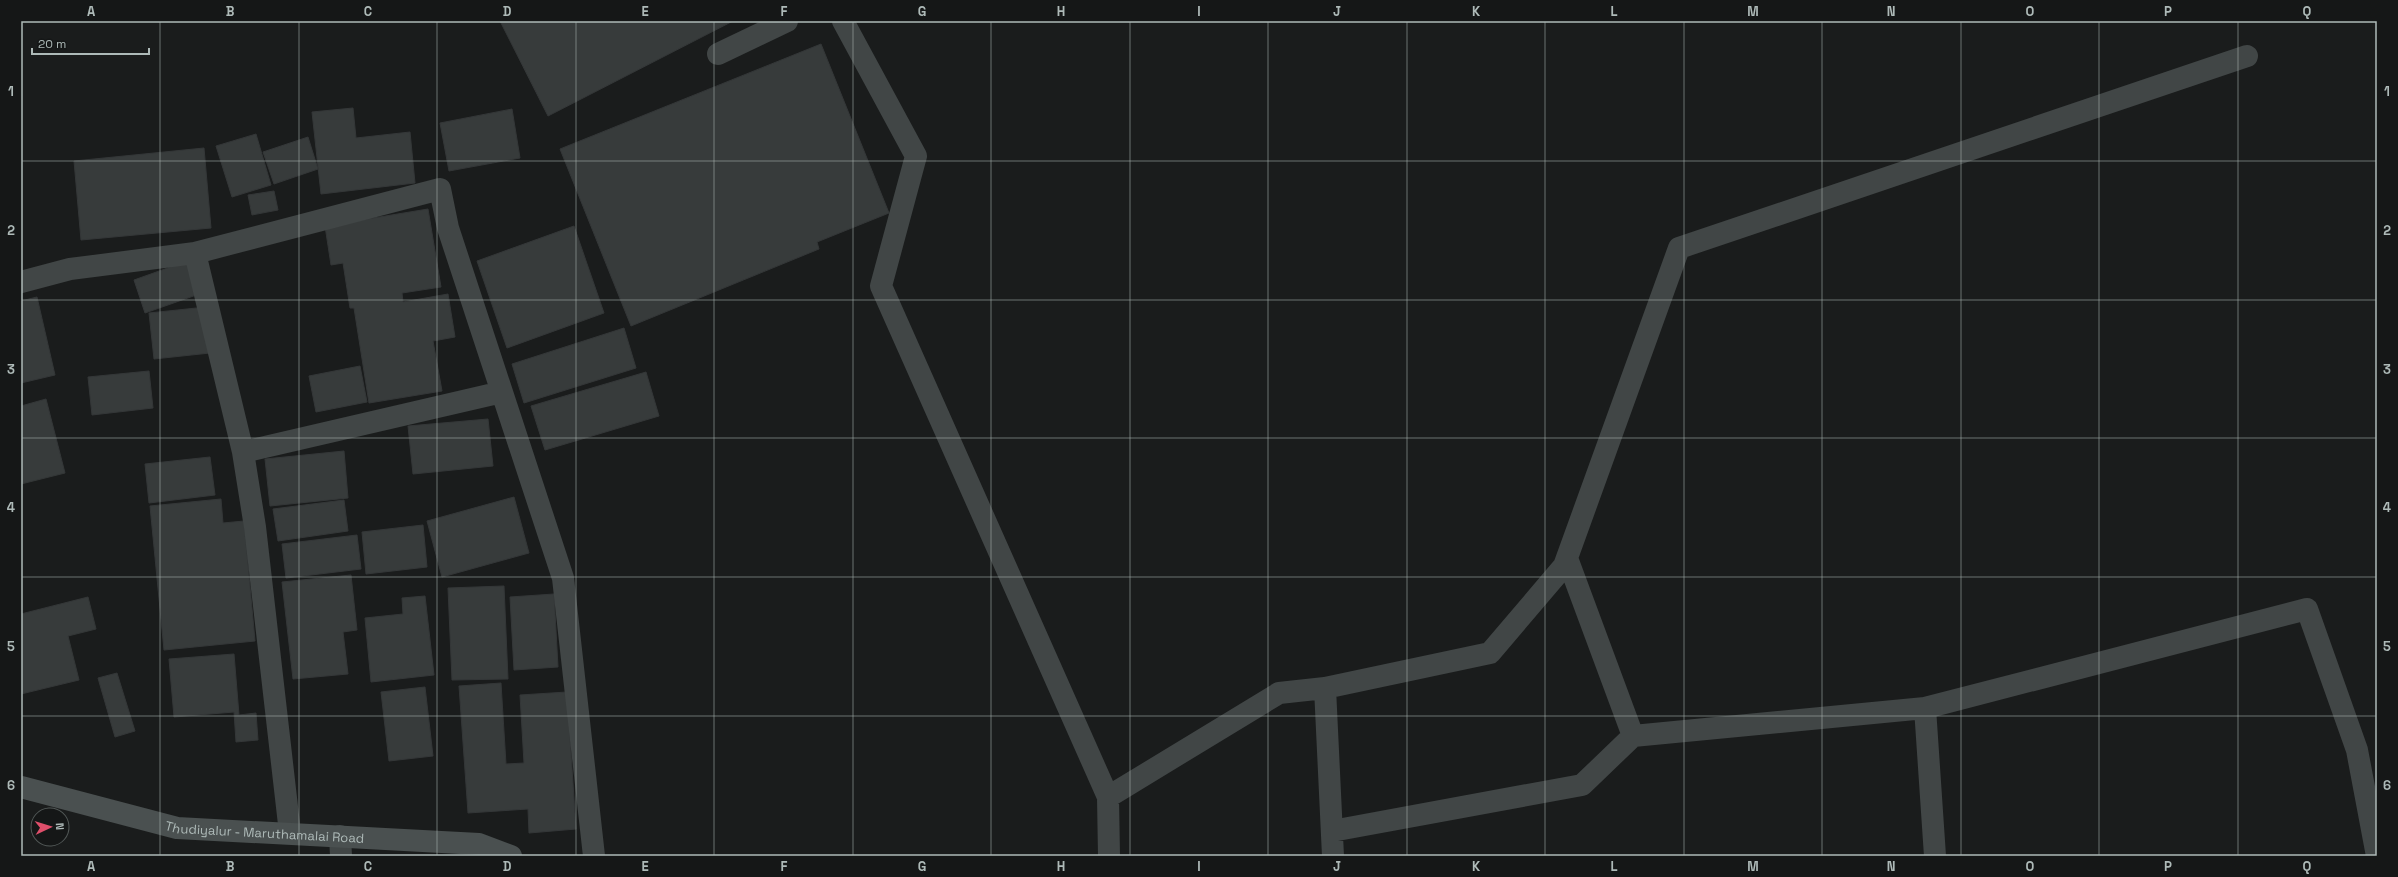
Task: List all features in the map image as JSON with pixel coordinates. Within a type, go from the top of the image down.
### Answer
[{"type":"main road","name":"Thudiyalur - Maruthamalai Road","points":[[21,787],[177,828],[290,834],[341,846],[479,844],[511,856]]},
{"type":"street","points":[[718,54],[787,21]]},
{"type":"street","points":[[843,21],[916,156],[881,286],[1108,797],[1109,856]]},
{"type":"street","points":[[1108,797],[1279,694],[1325,688],[1490,653],[1564,566],[1679,248],[2247,56]]},
{"type":"street","points":[[21,282],[70,269],[195,253],[440,189],[448,228],[563,578],[594,856]]},
{"type":"street","points":[[195,253],[243,452],[255,527],[290,834]]},
{"type":"street","points":[[243,452],[502,392]]},
{"type":"street","points":[[1567,558],[1633,736]]},
{"type":"street","points":[[1332,831],[1582,785],[1633,736],[1925,708],[2307,610],[2357,750],[2377,856]]},
{"type":"street","points":[[1325,688],[1333,856]]},
{"type":"street","points":[[1925,708],[1935,856]]},
{"type":"building","points":[[500,21],[733,21],[548,116]]},
{"type":"building","points":[[821,44],[889,213],[817,242],[819,249],[631,326],[560,149]]},
{"type":"building","points":[[353,108],[356,138],[410,132],[415,183],[321,194],[312,112]]},
{"type":"building","points":[[512,109],[520,158],[449,171],[440,123]]},
{"type":"building","points":[[256,134],[271,185],[232,197],[216,146]]},
{"type":"building","points":[[308,137],[318,169],[274,184],[263,152]]},
{"type":"building","points":[[204,148],[211,228],[81,240],[74,161]]},
{"type":"building","points":[[274,191],[278,210],[252,215],[248,195]]},
{"type":"building","points":[[428,209],[441,287],[402,293],[403,302],[448,294],[455,337],[433,341],[442,391],[369,403],[354,308],[350,308],[343,263],[331,265],[325,226]]},
{"type":"building","points":[[574,226],[604,313],[507,348],[477,261]]},
{"type":"building","points":[[190,260],[202,293],[145,313],[134,280]]},
{"type":"building","points":[[37,297],[55,375],[21,383],[21,301]]},
{"type":"building","points":[[206,307],[210,353],[154,359],[149,313]]},
{"type":"building","points":[[624,328],[636,368],[524,403],[512,364]]},
{"type":"building","points":[[360,366],[367,402],[316,412],[309,376]]},
{"type":"building","points":[[149,371],[153,408],[92,415],[88,377]]},
{"type":"building","points":[[646,372],[659,416],[545,450],[531,406]]},
{"type":"building","points":[[46,399],[65,473],[21,484],[21,406]]},
{"type":"building","points":[[488,419],[493,466],[413,474],[408,426]]},
{"type":"building","points":[[344,451],[348,498],[270,506],[265,459]]},
{"type":"building","points":[[210,457],[215,495],[149,503],[145,464]]},
{"type":"building","points":[[514,497],[529,553],[442,577],[427,521]]},
{"type":"building","points":[[221,499],[223,523],[244,521],[255,641],[164,650],[150,506]]},
{"type":"building","points":[[344,500],[348,531],[278,541],[273,509]]},
{"type":"building","points":[[423,525],[427,567],[366,574],[362,532]]},
{"type":"building","points":[[357,535],[361,569],[286,578],[282,544]]},
{"type":"building","points":[[351,575],[357,630],[343,632],[348,674],[293,679],[282,582]]},
{"type":"building","points":[[504,586],[508,679],[452,680],[448,588]]},
{"type":"building","points":[[554,594],[558,667],[514,670],[510,597]]},
{"type":"building","points":[[425,596],[434,675],[371,682],[365,618],[403,614],[402,598]]},
{"type":"building","points":[[88,597],[96,629],[68,636],[79,680],[21,694],[21,614]]},
{"type":"building","points":[[234,654],[239,715],[256,713],[258,740],[236,742],[234,712],[174,717],[169,659]]},
{"type":"building","points":[[117,673],[135,731],[115,737],[98,678]]},
{"type":"building","points":[[501,683],[506,764],[524,763],[520,695],[567,692],[576,829],[529,833],[528,809],[468,813],[459,686]]},
{"type":"building","points":[[425,687],[433,756],[389,761],[381,692]]}]
